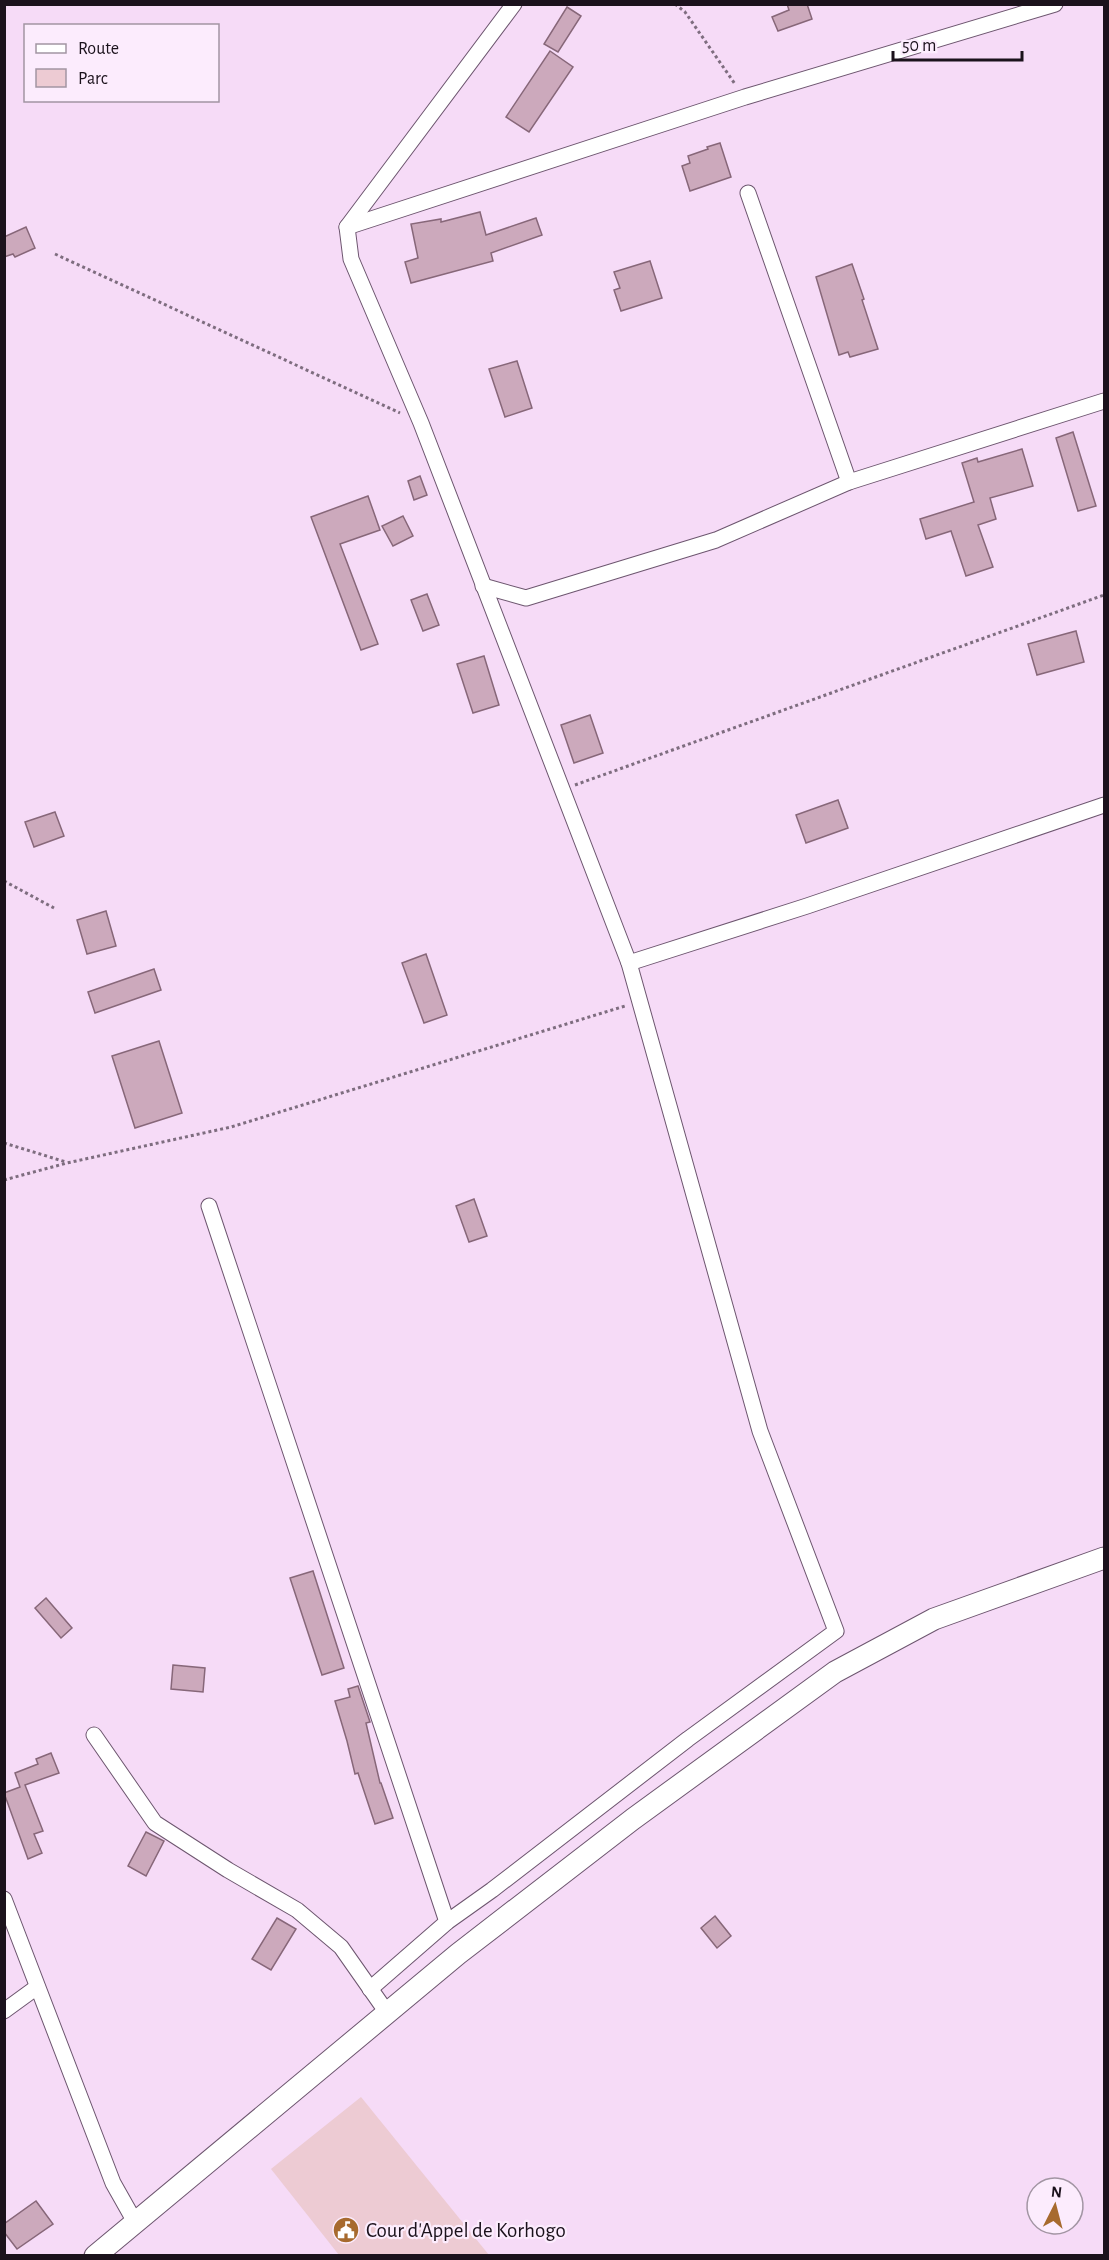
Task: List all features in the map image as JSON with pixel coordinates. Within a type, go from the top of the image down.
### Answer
[{"type":"street","points":[[370,1989],[447,1922],[688,1739],[836,1631],[760,1431],[629,963],[421,423],[351,259],[347,227],[514,4]]},
{"type":"street","points":[[347,227],[745,97],[1055,4]]},
{"type":"street","points":[[748,193],[849,482]]},
{"type":"street","points":[[483,586],[526,598],[716,540],[849,482],[1104,401]]},
{"type":"street","points":[[629,963],[1104,806]]},
{"type":"street","points":[[209,1206],[447,1922]]},
{"type":"street","points":[[95,2256],[458,1954],[623,1826],[835,1672],[934,1619],[1104,1558]]},
{"type":"street","points":[[94,1735],[155,1823],[228,1870],[297,1910],[341,1947],[388,2014]]},
{"type":"street","points":[[4,1899],[113,2182],[135,2222]]},
{"type":"street","points":[[4,2011],[37,1987]]},
{"type":"path","points":[[675,4],[685,12],[745,97]]},
{"type":"path","points":[[55,254],[421,423]]},
{"type":"path","points":[[562,790],[1104,596]]},
{"type":"path","points":[[4,881],[54,908]]},
{"type":"path","points":[[4,1180],[67,1163],[231,1127],[641,1001]]},
{"type":"path","points":[[4,1143],[67,1163]]},
{"type":"green space","points":[[361,2097],[489,2255],[339,2255],[271,2169]]},
{"type":"building","points":[[787,4],[807,4],[812,19],[778,31],[772,17],[789,10]]},
{"type":"building","points":[[567,7],[581,16],[558,52],[544,44]]},
{"type":"building","points":[[550,51],[573,67],[529,132],[506,117]]},
{"type":"building","points":[[720,143],[731,177],[690,191],[682,166],[690,163],[688,156]]},
{"type":"building","points":[[480,212],[486,235],[536,218],[542,235],[491,253],[493,261],[411,283],[405,262],[418,258],[411,224],[441,219],[441,222]]},
{"type":"building","points":[[26,227],[35,248],[15,257],[13,254],[4,257],[4,237]]},
{"type":"building","points":[[650,261],[662,298],[621,311],[614,290],[620,288],[614,272]]},
{"type":"building","points":[[852,264],[878,349],[850,357],[848,352],[839,355],[816,277]]},
{"type":"building","points":[[517,361],[532,408],[505,417],[489,369]]},
{"type":"building","points":[[1073,432],[1096,506],[1078,511],[1056,438]]},
{"type":"building","points":[[1022,449],[1033,486],[990,498],[996,519],[978,525],[993,567],[966,576],[951,531],[926,539],[920,519],[974,502],[962,463],[977,458],[978,462]]},
{"type":"building","points":[[420,476],[427,495],[414,500],[408,481]]},
{"type":"building","points":[[368,496],[380,530],[340,544],[378,644],[361,650],[311,517]]},
{"type":"building","points":[[403,516],[413,536],[393,546],[382,526]]},
{"type":"building","points":[[427,594],[439,625],[423,631],[411,600]]},
{"type":"building","points":[[1076,631],[1084,662],[1037,675],[1028,644]]},
{"type":"building","points":[[484,656],[499,705],[473,713],[457,664]]},
{"type":"building","points":[[590,715],[603,753],[574,763],[561,725]]},
{"type":"building","points":[[838,800],[848,828],[806,843],[796,815]]},
{"type":"building","points":[[55,812],[64,836],[34,847],[25,822]]},
{"type":"building","points":[[106,911],[116,946],[87,954],[77,920]]},
{"type":"building","points":[[426,954],[447,1015],[424,1023],[402,963]]},
{"type":"building","points":[[154,969],[161,990],[95,1013],[88,992]]},
{"type":"building","points":[[159,1041],[182,1113],[135,1128],[112,1056]]},
{"type":"building","points":[[474,1199],[487,1236],[469,1242],[456,1206]]},
{"type":"building","points":[[313,1571],[344,1668],[322,1675],[290,1578]]},
{"type":"building","points":[[46,1598],[72,1628],[61,1638],[35,1608]]},
{"type":"building","points":[[173,1665],[205,1668],[203,1692],[171,1689]]},
{"type":"building","points":[[358,1686],[370,1722],[366,1723],[380,1783],[393,1818],[375,1824],[358,1773],[355,1774],[335,1701],[350,1697],[348,1689]]},
{"type":"building","points":[[51,1753],[59,1773],[25,1785],[43,1831],[34,1834],[42,1853],[28,1859],[4,1793],[20,1787],[15,1773],[38,1764],[36,1759]]},
{"type":"building","points":[[146,1832],[164,1841],[146,1876],[128,1866]]},
{"type":"building","points":[[715,1916],[731,1936],[717,1948],[701,1928]]},
{"type":"building","points":[[277,1918],[296,1929],[271,1970],[252,1959]]},
{"type":"building","points":[[36,2201],[53,2224],[17,2249],[4,2232],[4,2224]]},
{"type":"place","name":"Cour d'Appel de Korhogo","points":[[346,2230]]}]
